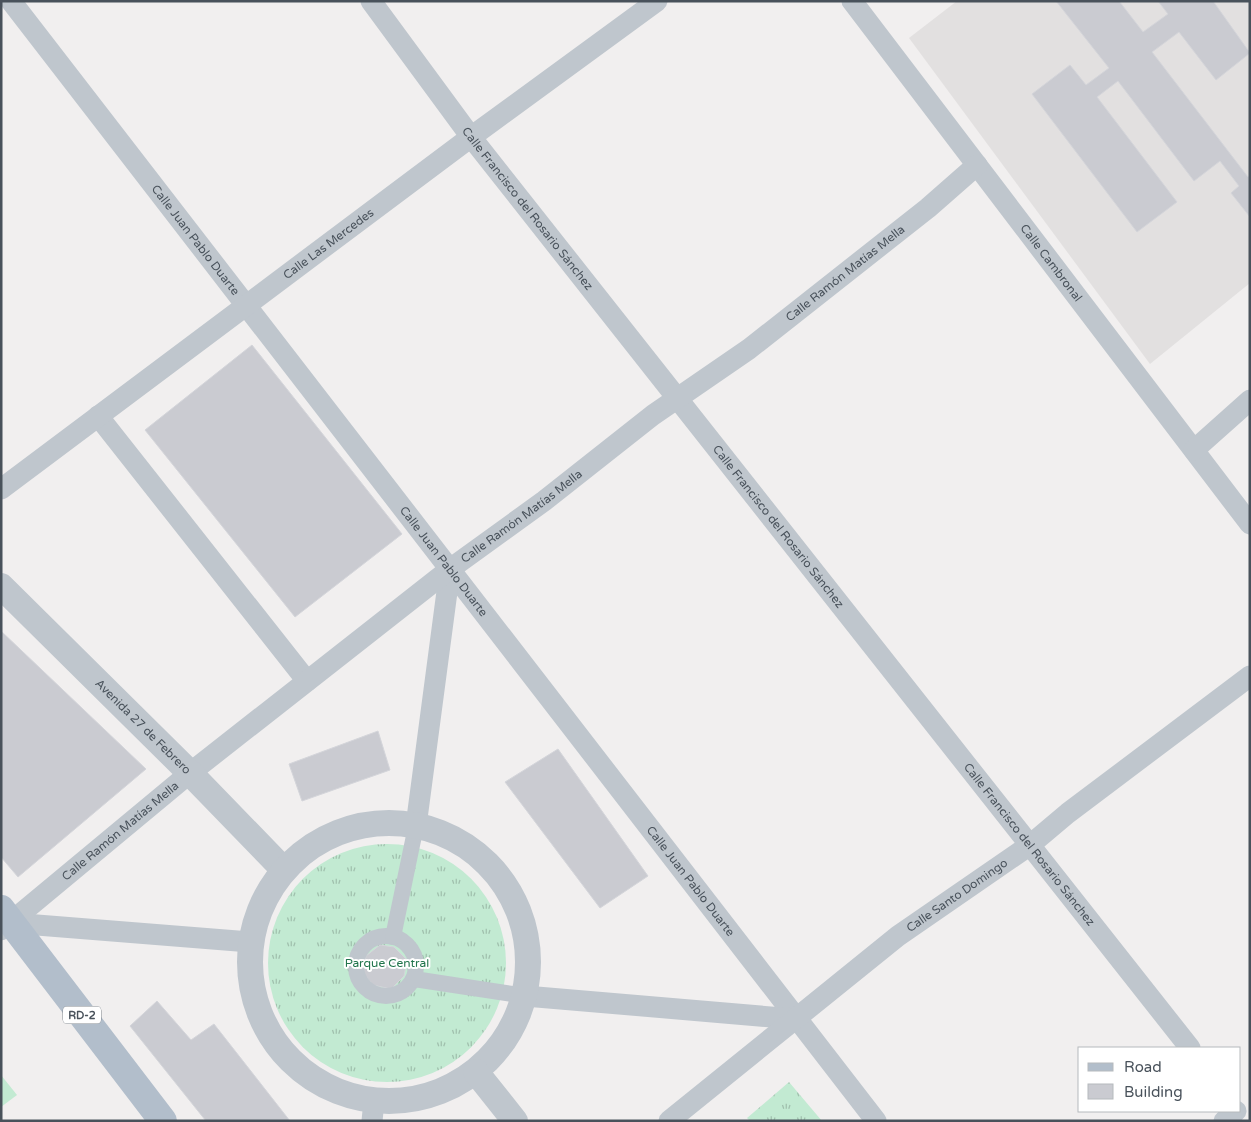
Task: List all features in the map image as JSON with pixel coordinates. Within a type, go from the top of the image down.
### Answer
[{"type":"main road","name":"RD-2","points":[[5,920],[163,1121]]},
{"type":"street","name":"Calle Juan Pablo Duarte","points":[[11,1],[795,1019],[876,1121]]},
{"type":"street","name":"Calle Francisco del Rosario Sánchez","points":[[372,1],[471,137],[1189,1047]]},
{"type":"street","name":"Calle Las Mercedes","points":[[1,488],[471,137],[657,1]]},
{"type":"street","name":"Calle Cambronal","points":[[852,1],[1250,524]]},
{"type":"street","name":"Calle Ramón Matías Mella","points":[[5,920],[450,570],[544,501],[676,397],[749,349],[928,208],[977,165]]},
{"type":"street","points":[[1194,450],[1250,400]]},
{"type":"street","points":[[98,416],[307,681]]},
{"type":"street","points":[[393,937],[416,826],[450,570]]},
{"type":"street","name":"Avenida 27 de Febrero","points":[[1,586],[190,773],[284,870]]},
{"type":"street","name":"Calle Santo Domingo","points":[[669,1121],[898,936],[1030,845],[1068,813],[1250,676]]},
{"type":"street","points":[[380,823],[416,826],[458,841],[493,870],[518,908],[528,952],[525,996],[507,1038],[476,1072],[445,1091],[373,1111],[331,1089],[294,1064],[266,1029],[251,986],[250,942],[262,904],[284,870],[311,846],[344,830],[380,823]]},
{"type":"street","points":[[5,920],[250,942]]},
{"type":"street","points":[[382,936],[393,937],[403,941],[411,949],[415,959],[414,979],[402,992],[384,996],[373,994],[357,978],[355,967],[357,956],[363,946],[371,940],[382,936]]},
{"type":"street","points":[[414,979],[525,996],[795,1019]]},
{"type":"street","points":[[476,1072],[515,1121]]},
{"type":"street","points":[[1224,1121],[1236,1112]]},
{"type":"shaded area","points":[[957,1],[1250,1],[1250,283],[1150,364],[909,38]]},
{"type":"green space","name":"Parque Central","points":[[387,844],[421,849],[432,853],[453,864],[471,879],[486,897],[497,918],[501,929],[506,963],[501,997],[497,1008],[486,1029],[471,1047],[453,1062],[432,1073],[421,1077],[387,1082],[353,1077],[342,1073],[321,1062],[303,1047],[288,1029],[277,1008],[273,997],[268,963],[273,929],[277,918],[288,897],[303,879],[321,864],[342,853],[353,849]]},
{"type":"green space","points":[[1,1075],[17,1095],[1,1107]]},
{"type":"green space","points":[[789,1082],[822,1121],[750,1121],[747,1118]]},
{"type":"building","points":[[1056,1],[1119,1],[1143,32],[1168,14],[1158,1],[1213,1],[1250,53],[1216,80],[1179,32],[1152,52],[1248,177],[1250,176],[1250,217],[1231,193],[1239,186],[1220,161],[1194,181],[1118,81],[1097,97],[1177,202],[1137,232],[1032,94],[1070,65],[1086,85],[1109,68]]},
{"type":"building","points":[[252,345],[402,534],[295,617],[145,430]]},
{"type":"building","points":[[1,631],[146,769],[18,877],[1,857]]},
{"type":"building","points":[[378,731],[390,770],[302,801],[289,764]]},
{"type":"building","points":[[558,749],[648,876],[600,908],[505,782]]},
{"type":"building","points":[[380,945],[394,947],[407,960],[404,976],[391,989],[373,985],[363,973],[366,956]]},
{"type":"building","points":[[157,1001],[191,1040],[214,1024],[290,1121],[206,1121],[130,1026]]}]
